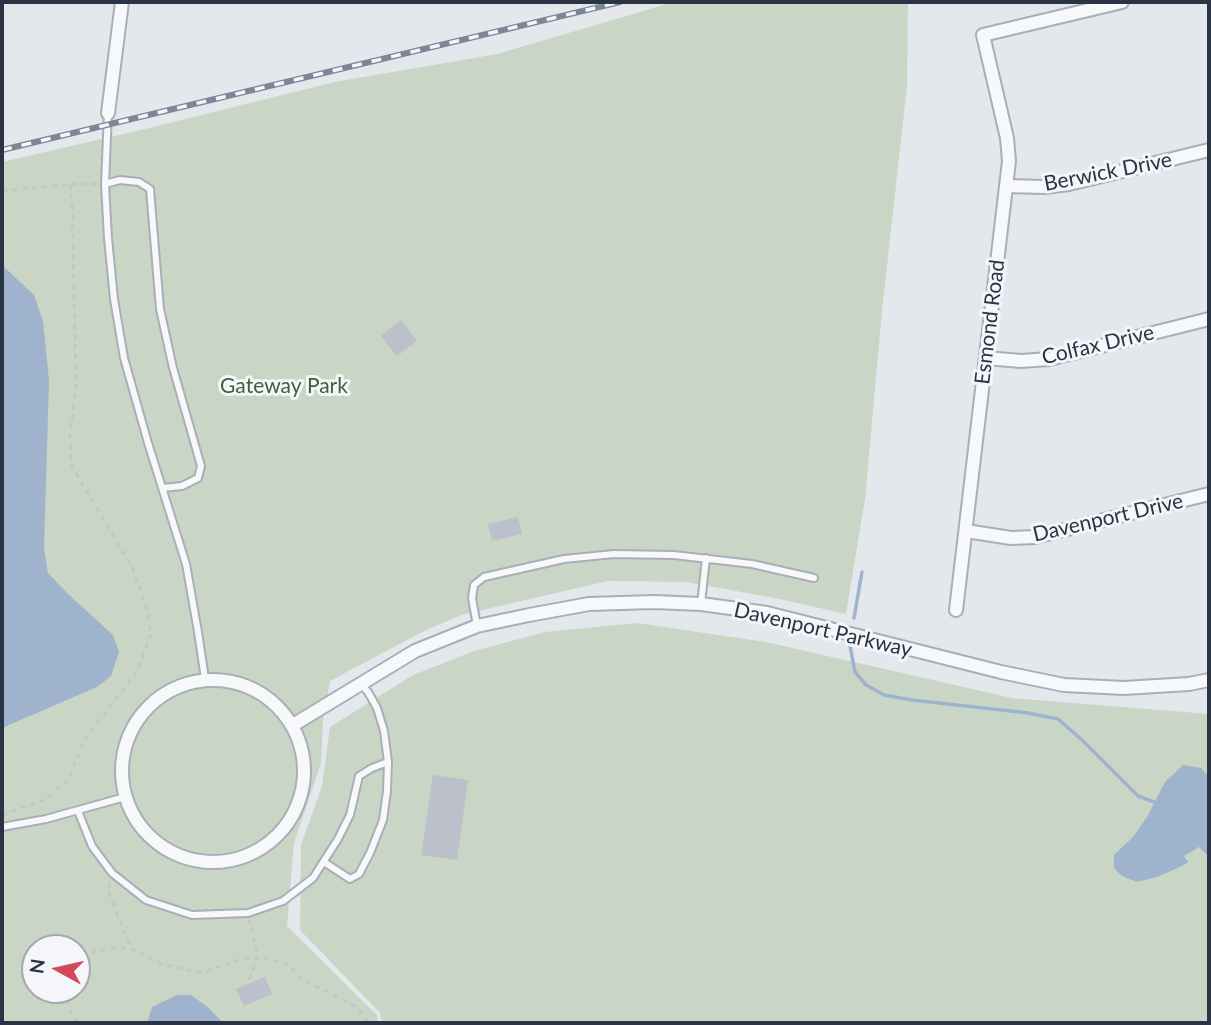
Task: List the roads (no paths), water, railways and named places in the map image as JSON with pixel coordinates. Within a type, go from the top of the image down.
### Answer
[{"type":"street","points":[[108,113],[122,2]]},
{"type":"street","name":"Esmond Road","points":[[956,610],[1009,161],[1007,138],[982,35],[1122,2]]},
{"type":"street","name":"Berwick Drive","points":[[1006,186],[1045,187],[1069,184],[1209,150]]},
{"type":"street","name":"Colfax Drive","points":[[986,358],[1021,361],[1048,359],[1209,319]]},
{"type":"street","name":"Davenport Drive","points":[[966,531],[1011,538],[1035,537],[1209,494]]},
{"type":"street","name":"Davenport Parkway","points":[[293,725],[415,651],[477,626],[589,604],[701,604],[767,613],[1001,672],[1064,685],[1124,688],[1189,684],[1209,680]]},
{"type":"street","points":[[205,679],[226,680],[246,685],[265,695],[281,708],[293,725],[302,746],[305,768],[303,790],[296,811],[284,830],[268,845],[249,856],[228,862],[206,863],[184,858],[164,849],[147,835],[134,817],[125,797],[121,770],[126,744],[137,719],[155,699],[179,686],[205,679]]},
{"type":"lane","points":[[108,113],[105,184],[108,238],[114,299],[124,358],[186,564],[205,679]]},
{"type":"lane","points":[[105,184],[120,180],[139,182],[150,189],[160,309],[173,368],[201,466],[198,478],[182,486],[163,488]]},
{"type":"lane","points":[[477,626],[472,598],[474,585],[484,577],[564,559],[614,554],[674,555],[752,564],[814,578]]},
{"type":"lane","points":[[701,604],[706,558]]},
{"type":"lane","points":[[324,862],[350,879],[359,874],[383,820],[388,762],[384,731],[377,708],[360,683]]},
{"type":"lane","points":[[78,811],[92,846],[112,873],[146,900],[192,915],[248,914],[283,901],[313,878],[350,815],[359,776],[388,762]]},
{"type":"lane","points":[[2,827],[78,811],[125,797]]},
{"type":"water","points":[[2,265],[34,295],[43,321],[49,381],[44,548],[48,573],[113,635],[119,652],[111,676],[97,687],[2,728]]},
{"type":"water","points":[[1183,765],[1201,768],[1209,777],[1209,857],[1199,847],[1184,856],[1188,862],[1157,877],[1137,882],[1122,876],[1114,868],[1114,855],[1133,837],[1165,782]]},
{"type":"water","points":[[177,995],[191,995],[223,1023],[147,1023],[152,1007]]},
{"type":"waterway","points":[[854,618],[862,572]]},
{"type":"waterway","points":[[850,646],[855,672],[866,685],[884,695],[1058,719],[1138,796],[1157,803]]},
{"type":"railway","points":[[2,150],[620,2]]},
{"type":"park label","name":"Gateway Park","points":[[284,386]]}]
